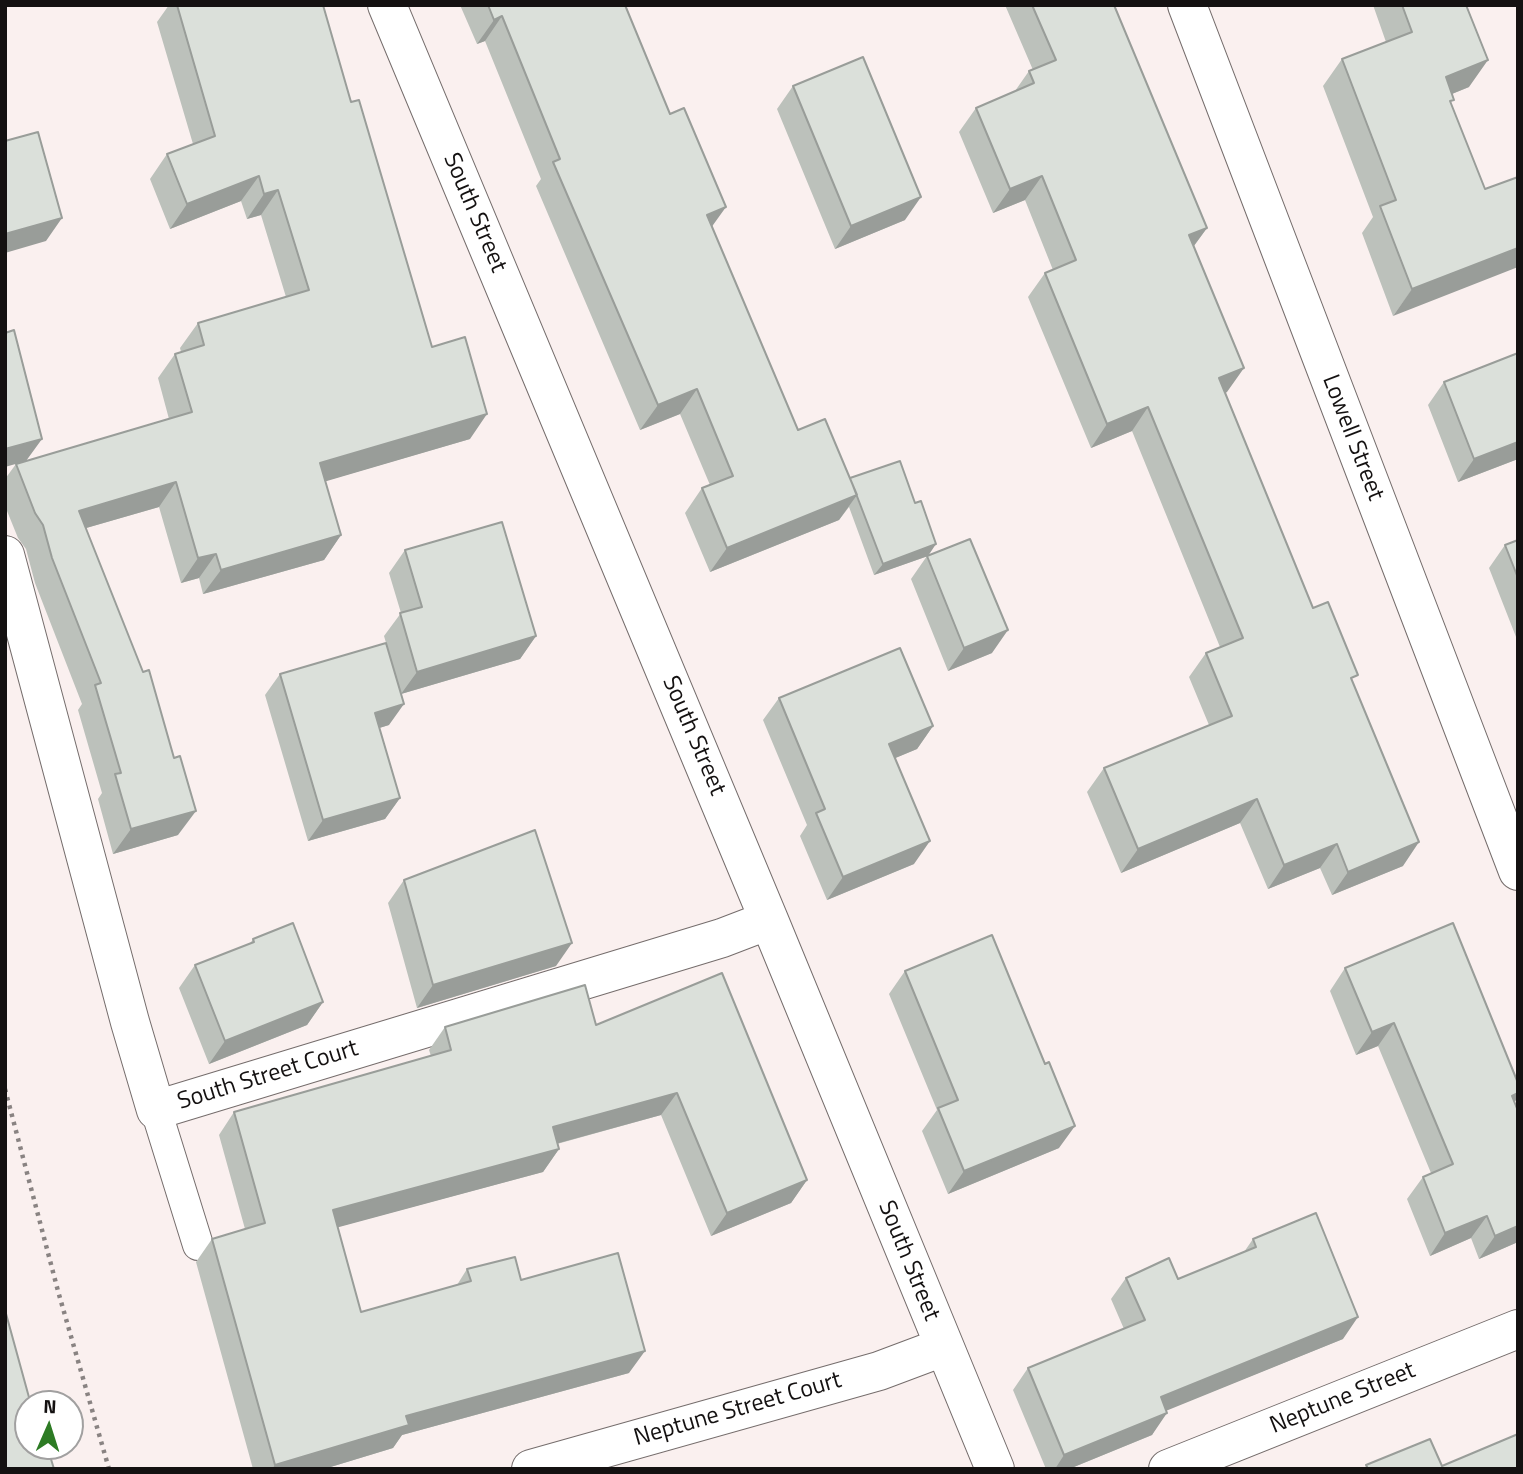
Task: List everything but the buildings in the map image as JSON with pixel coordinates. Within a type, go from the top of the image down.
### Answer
[{"type":"street","name":"South Street","points":[[387,5],[995,1469]]},
{"type":"street","name":"Lowell Street","points":[[1187,5],[1518,871]]},
{"type":"street","name":"South Street Court","points":[[5,555],[156,1111],[722,938],[769,920]]},
{"type":"street","name":"Neptune Street","points":[[1168,1469],[1518,1329]]},
{"type":"street","name":"Neptune Street Court","points":[[531,1469],[879,1371],[943,1347]]},
{"type":"lane","points":[[156,1111],[198,1245]]},
{"type":"path","points":[[5,1089],[58,1291],[109,1469]]}]
